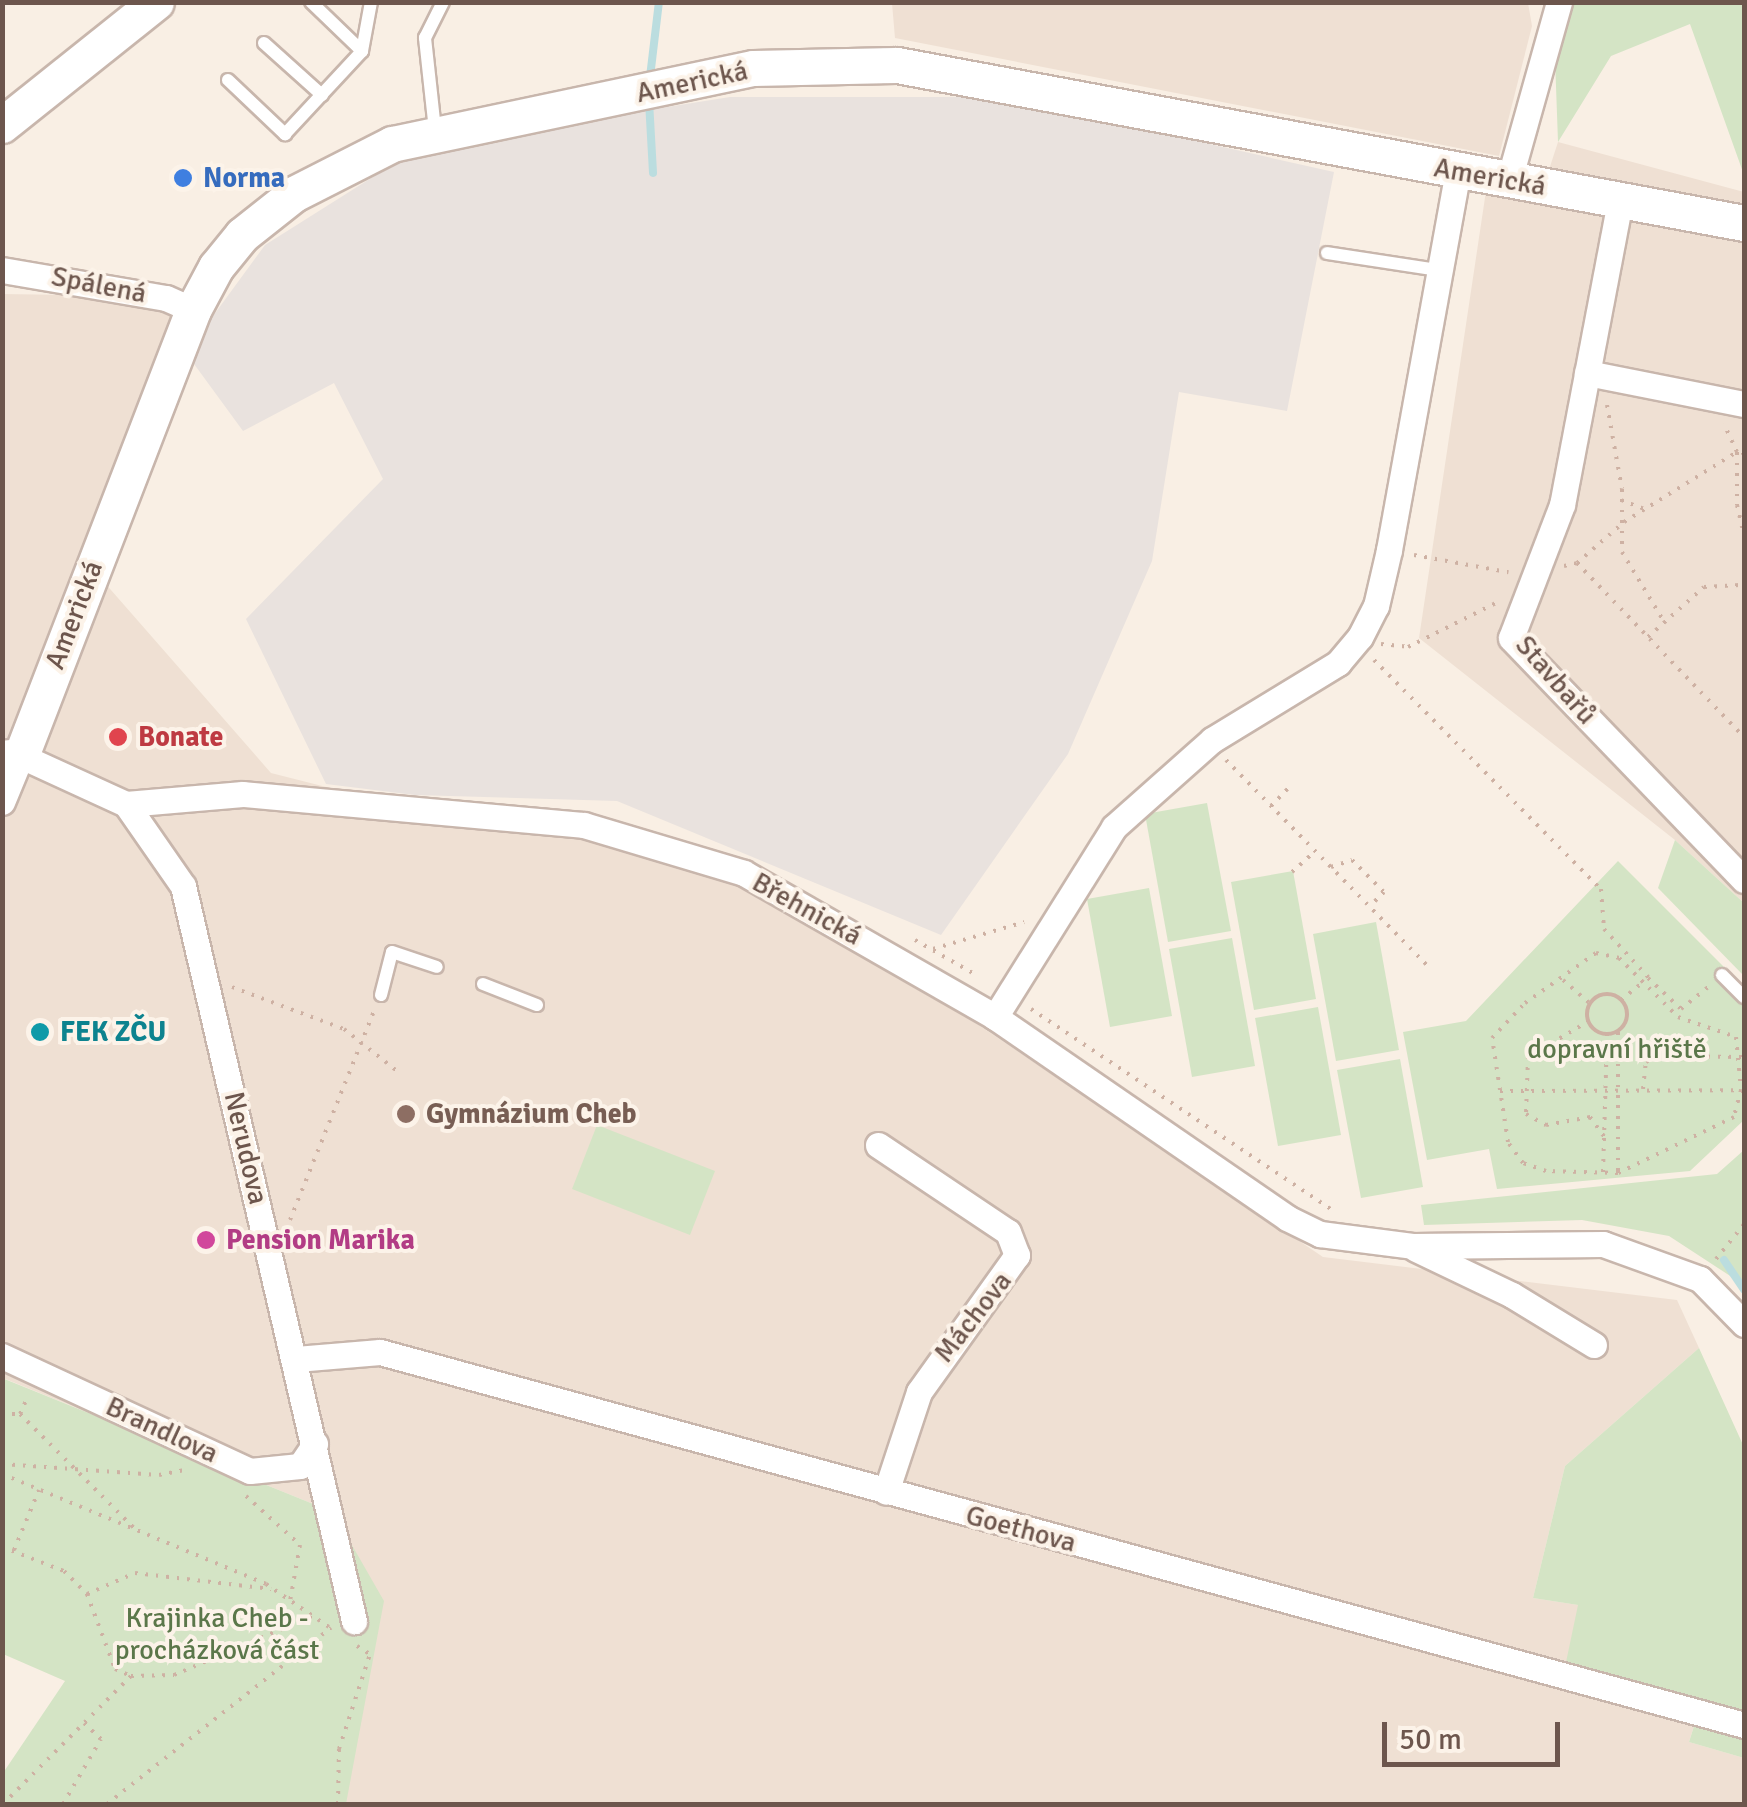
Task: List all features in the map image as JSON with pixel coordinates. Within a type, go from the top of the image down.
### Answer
[{"type":"street","points":[[2,125],[156,2]]},
{"type":"street","points":[[1509,180],[1559,2]]},
{"type":"street","name":"Americká","points":[[12,757],[193,310],[242,235],[294,194],[346,164],[435,132],[753,68],[896,65],[1744,223]]},
{"type":"street","points":[[996,1016],[1114,827],[1212,740],[1338,663],[1356,642],[1376,606],[1458,172]]},
{"type":"street","name":"Stavbařů","points":[[1620,201],[1594,375],[1562,505],[1511,638],[1744,880]]},
{"type":"street","name":"Spálená","points":[[2,270],[166,298],[193,310]]},
{"type":"street","points":[[1594,375],[1744,404]]},
{"type":"street","points":[[2,802],[12,757],[126,804]]},
{"type":"street","name":"Břehnická","points":[[126,804],[242,794],[584,825],[744,874],[996,1016],[1286,1218],[1320,1234],[1412,1246],[1603,1244],[1700,1279],[1744,1324]]},
{"type":"street","name":"Nerudova","points":[[126,804],[183,886],[315,1444],[342,1625]]},
{"type":"street","name":"Máchova","points":[[878,1145],[1008,1232],[1017,1255],[919,1392],[886,1492]]},
{"type":"street","name":"Břehnická","points":[[1412,1246],[1512,1295],[1594,1345]]},
{"type":"street","name":"Goethova","points":[[296,1359],[380,1352],[1744,1725]]},
{"type":"street","name":"Brandlova","points":[[2,1356],[268,1474],[300,1466],[315,1444]]},
{"type":"lane","points":[[311,2],[362,50]]},
{"type":"lane","points":[[228,80],[286,134],[362,50],[371,2]]},
{"type":"lane","points":[[435,132],[425,38],[442,2]]},
{"type":"lane","points":[[264,43],[322,95]]},
{"type":"lane","points":[[1327,252],[1438,270]]},
{"type":"lane","points":[[381,995],[392,952],[437,967]]},
{"type":"lane","points":[[1722,975],[1744,998]]},
{"type":"lane","points":[[483,984],[538,1005]]},
{"type":"path","points":[[1594,375],[1621,500],[1620,526],[1630,570],[1663,620]]},
{"type":"path","points":[[1356,642],[1408,647],[1532,579],[1577,563],[1645,509],[1737,452],[1744,453]]},
{"type":"path","points":[[1737,452],[1744,536]]},
{"type":"path","points":[[1621,500],[1645,509]]},
{"type":"path","points":[[1389,550],[1532,579]]},
{"type":"path","points":[[1577,563],[1744,737]]},
{"type":"path","points":[[1744,577],[1740,585],[1744,599]]},
{"type":"path","points":[[1648,637],[1704,587],[1740,585]]},
{"type":"path","points":[[1356,642],[1601,889],[1604,928],[1681,1009],[1722,975]]},
{"type":"path","points":[[1212,740],[1430,968]]},
{"type":"path","points":[[1271,806],[1291,785]]},
{"type":"path","points":[[1292,872],[1315,851]]},
{"type":"path","points":[[1332,867],[1352,860],[1384,892],[1370,906]]},
{"type":"path","points":[[933,949],[1062,911]]},
{"type":"path","points":[[1608,953],[1642,983],[1678,1016],[1736,1037],[1742,1057],[1741,1090],[1734,1117],[1618,1173],[1567,1173],[1523,1163],[1508,1142],[1492,1038],[1526,1002],[1563,980],[1580,962],[1608,953]]},
{"type":"path","points":[[1621,1000],[1648,978]]},
{"type":"path","points":[[1563,980],[1590,1004]]},
{"type":"path","points":[[232,987],[344,1029],[397,1071]]},
{"type":"path","points":[[1588,1021],[1590,1004],[1605,994],[1621,1000],[1627,1016],[1618,1031],[1618,1173]]},
{"type":"path","points":[[290,1220],[381,995]]},
{"type":"path","points":[[1588,1021],[1607,1034],[1618,1031]]},
{"type":"path","points":[[1588,1021],[1535,1048],[1526,1086],[1526,1114],[1534,1121],[1590,1117],[1607,1140]]},
{"type":"path","points":[[1603,1172],[1607,1140],[1607,1034]]},
{"type":"path","points":[[1642,1090],[1646,1062],[1655,1056],[1742,1057]]},
{"type":"path","points":[[1500,1092],[1526,1086],[1741,1090]]},
{"type":"path","points":[[1700,1279],[1744,1224]]},
{"type":"path","points":[[2,1414],[20,1414],[138,1533]]},
{"type":"path","points":[[2,1464],[160,1475],[191,1469],[202,1448]]},
{"type":"path","points":[[2,1474],[273,1590],[312,1616],[342,1625],[370,1654],[339,1749],[338,1804]]},
{"type":"path","points":[[13,1551],[39,1490]]},
{"type":"path","points":[[241,1493],[300,1545],[290,1601]]},
{"type":"path","points":[[2,1547],[64,1571],[87,1594],[116,1669],[130,1676],[174,1675],[312,1616]]},
{"type":"path","points":[[87,1594],[135,1573],[273,1590]]},
{"type":"path","points":[[107,1804],[342,1625]]},
{"type":"path","points":[[3,1804],[130,1676]]},
{"type":"path","points":[[63,1804],[101,1739],[84,1723]]},
{"type":"shaded area","points":[[892,3],[1528,3],[1532,26],[1499,156],[895,38]]},
{"type":"shaded area","points":[[730,97],[1000,97],[1334,172],[1287,411],[1179,392],[1152,561],[1068,754],[941,935],[617,801],[415,795],[326,784],[246,619],[383,479],[334,383],[243,431],[186,353],[265,245],[422,146]]},
{"type":"shaded area","points":[[1558,142],[1744,192],[1744,903],[1675,840],[1419,638],[1489,171],[1545,182]]},
{"type":"shaded area","points":[[2,294],[134,296],[208,322],[186,353],[104,582],[271,773],[464,822],[642,848],[802,906],[1323,1257],[1677,1300],[1699,1348],[1565,1466],[1533,1598],[1578,1605],[1700,1706],[1689,1742],[1744,1758],[1744,1804],[346,1804],[333,1512],[3,1378]]},
{"type":"green space","points":[[1553,3],[1744,3],[1744,175],[1690,24],[1611,56],[1558,142]]},
{"type":"green space","points":[[1207,803],[1231,931],[1168,942],[1145,814]]},
{"type":"green space","points":[[1675,840],[1744,903],[1744,976],[1658,888]]},
{"type":"green space","name":"dopravní hřiště","points":[[1618,861],[1744,987],[1744,1120],[1690,1171],[1497,1189],[1489,1149],[1427,1160],[1403,1032],[1466,1021]]},
{"type":"green space","points":[[1293,871],[1316,999],[1254,1010],[1231,882]]},
{"type":"green space","points":[[1149,888],[1172,1016],[1110,1027],[1087,899]]},
{"type":"green space","points":[[1376,922],[1399,1050],[1336,1061],[1313,934]]},
{"type":"green space","points":[[1232,938],[1255,1066],[1192,1077],[1169,949]]},
{"type":"green space","points":[[1318,1007],[1341,1135],[1278,1146],[1255,1018]]},
{"type":"green space","points":[[1400,1059],[1423,1187],[1361,1198],[1337,1070]]},
{"type":"green space","points":[[597,1125],[715,1171],[690,1235],[572,1189]]},
{"type":"green space","points":[[1744,1150],[1744,1285],[1669,1236],[1582,1220],[1424,1225],[1421,1205],[1717,1174]]},
{"type":"green space","points":[[1699,1348],[1744,1447],[1744,1758],[1689,1742],[1700,1707],[1565,1667],[1578,1605],[1533,1598],[1565,1466]]},
{"type":"green space","name":"Krajinka Cheb - procházková část","points":[[2,1378],[333,1512],[384,1601],[346,1804],[3,1804],[3,1773],[65,1681],[3,1654]]},
{"type":"waterway","points":[[650,77],[659,2]]},
{"type":"waterway","points":[[649,101],[653,173]]},
{"type":"waterway","points":[[1724,1260],[1744,1290]]},
{"type":"place","name":"Norma","points":[[183,178]]},
{"type":"place","name":"Bonate","points":[[118,737]]},
{"type":"place","name":"FEK ZČU","points":[[40,1032]]},
{"type":"place","name":"Gymnázium Cheb","points":[[406,1114]]},
{"type":"place","name":"Pension Marika","points":[[206,1240]]}]
